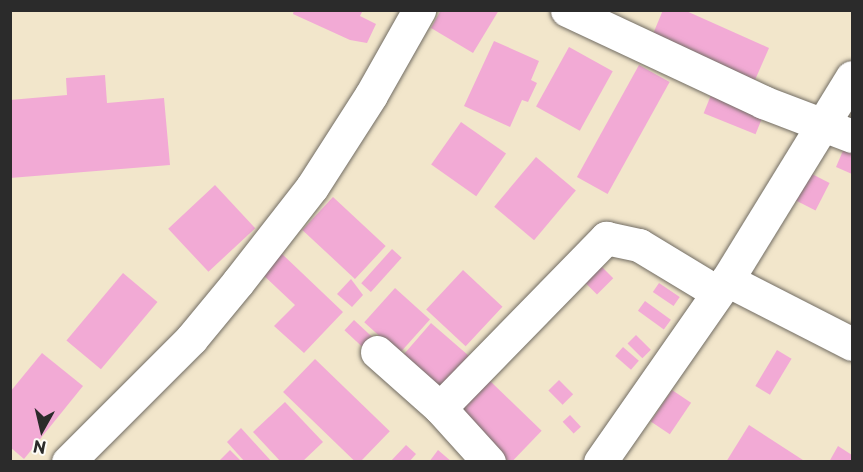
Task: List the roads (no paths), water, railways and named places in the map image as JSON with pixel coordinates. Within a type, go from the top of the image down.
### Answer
[{"type":"street","points":[[68,462],[191,339],[312,187],[372,95],[419,10]]},
{"type":"street","points":[[567,10],[763,102],[839,130]]},
{"type":"street","points":[[600,462],[722,286],[839,130],[852,77]]},
{"type":"street","points":[[440,408],[606,238],[639,245],[722,286],[852,344]]},
{"type":"street","points":[[377,352],[440,408],[489,462]]}]
